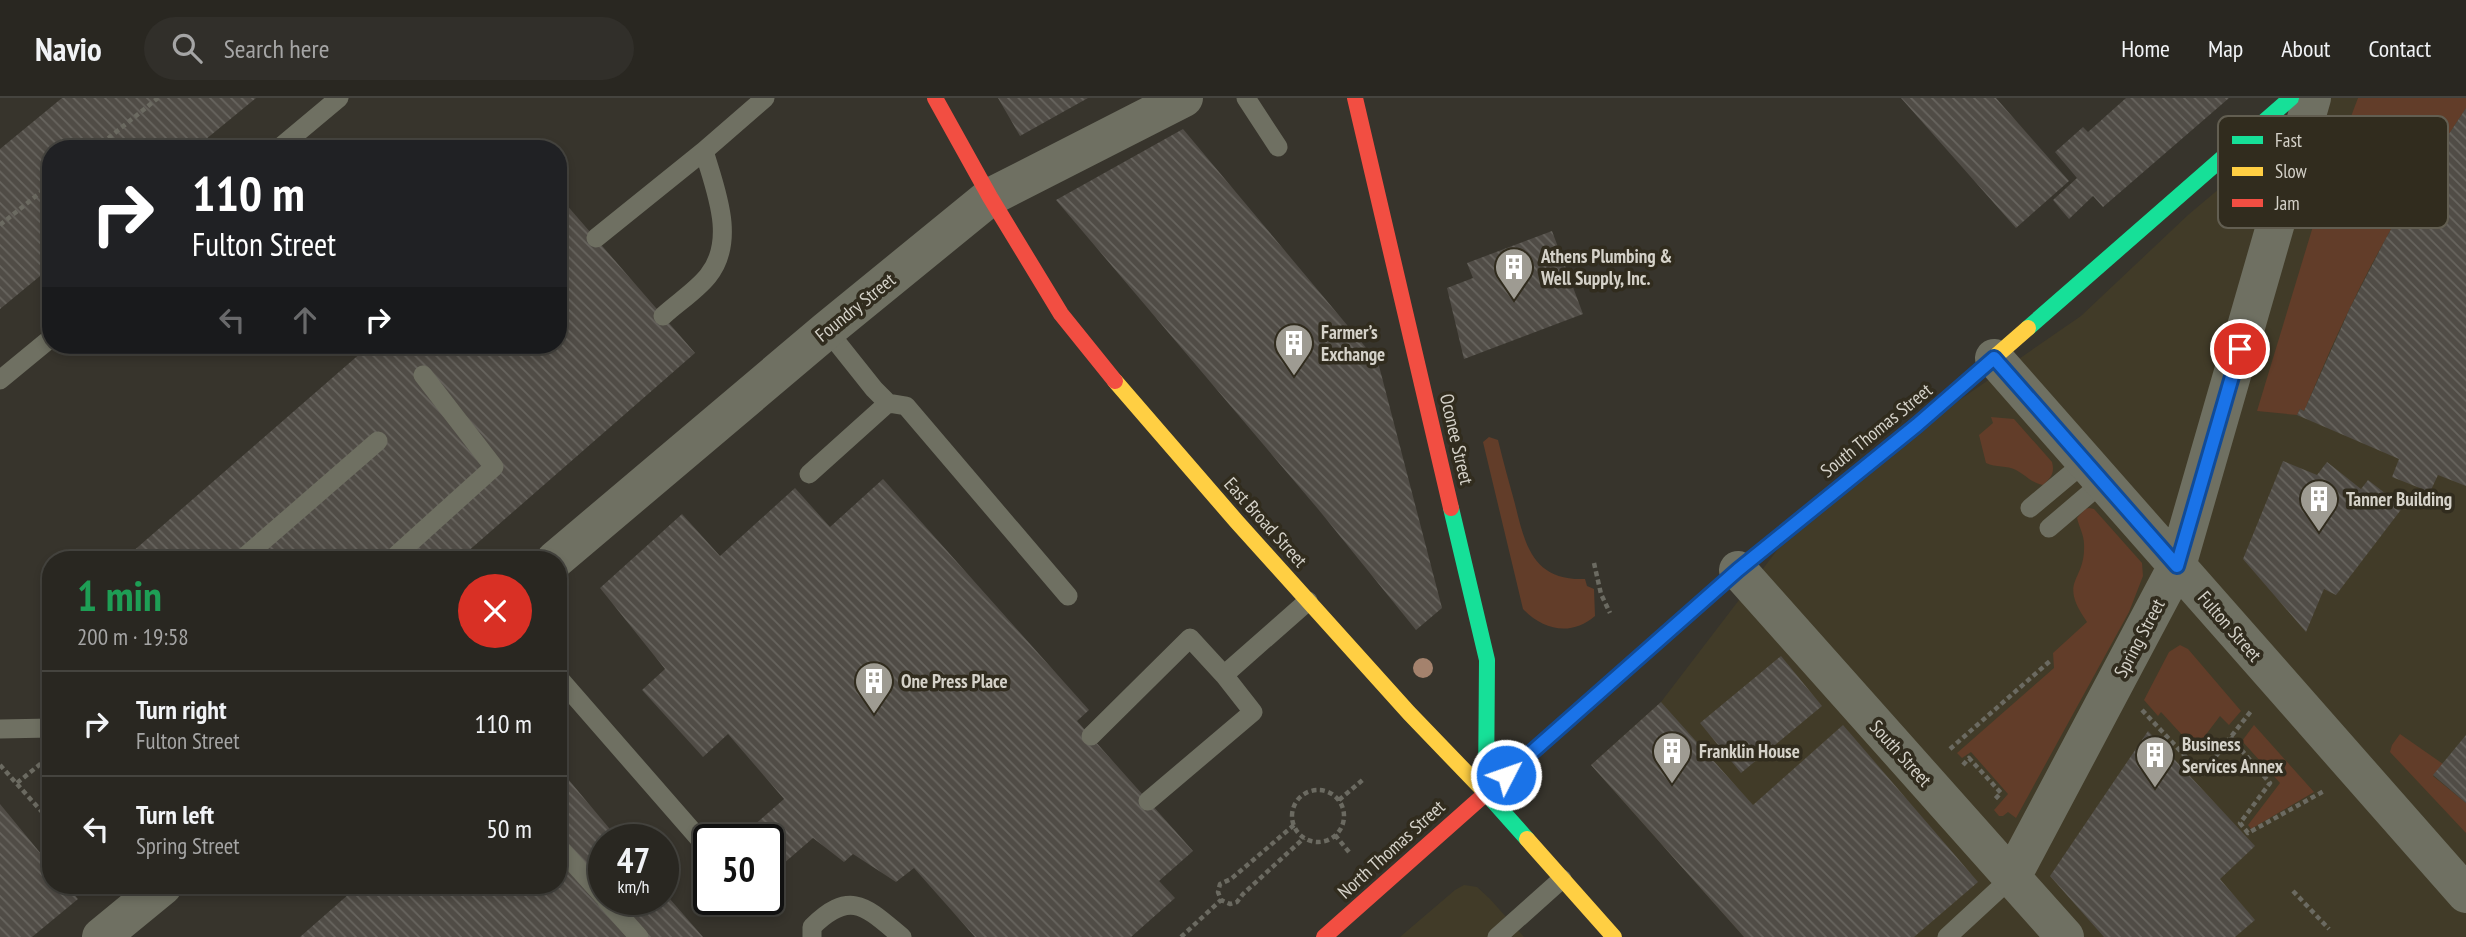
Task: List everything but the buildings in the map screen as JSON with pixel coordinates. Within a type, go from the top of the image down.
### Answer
[{"type":"main road","name":"East Broad Street","points":[[935,98],[990,197],[1061,314],[1118,385],[1308,601],[1486,793],[1614,937]]},
{"type":"main road","name":"Oconee Street","points":[[1355,98],[1487,660],[1486,793]]},
{"type":"main road","name":"South Thomas Street","points":[[2270,116],[2291,98]]},
{"type":"main road","name":"South Thomas Street","points":[[1486,793],[1738,570],[1917,425],[2218,162]]},
{"type":"main road","name":"North Thomas Street","points":[[1324,937],[1486,793]]},
{"type":"street","name":"Foundry Street","points":[[566,551],[827,330],[990,197],[1184,98]]},
{"type":"street","name":"Spring Street","points":[[2307,116],[2312,98]]},
{"type":"street","name":"Spring Street","points":[[2012,877],[2177,566],[2274,228]]},
{"type":"street","name":"Fulton Street","points":[[1994,358],[2466,894]]},
{"type":"street","name":"South Street","points":[[1738,570],[2065,937]]},
{"type":"street","points":[[101,937],[153,894]]},
{"type":"lane","points":[[289,140],[339,98]]},
{"type":"lane","points":[[596,238],[765,98]]},
{"type":"lane","points":[[1246,98],[1278,146]]},
{"type":"lane","points":[[663,316],[708,276],[722,248],[720,205],[704,150]]},
{"type":"lane","points":[[827,330],[888,403],[906,406],[1068,596]]},
{"type":"lane","points":[[0,380],[42,345]]},
{"type":"lane","points":[[401,551],[494,467],[423,375]]},
{"type":"lane","points":[[808,474],[888,403]]},
{"type":"lane","points":[[251,551],[378,441]]},
{"type":"lane","points":[[2030,508],[2094,472]]},
{"type":"lane","points":[[2049,528],[2094,472]]},
{"type":"lane","points":[[1224,675],[1308,601]]},
{"type":"lane","points":[[1091,736],[1190,638],[1224,675],[1253,712],[1148,800]]},
{"type":"lane","points":[[567,687],[693,832]]},
{"type":"lane","points":[[0,729],[42,728]]},
{"type":"lane","points":[[567,856],[588,879]]},
{"type":"lane","name":"Spring Street","points":[[1947,937],[2012,877]]},
{"type":"lane","points":[[1497,937],[1562,879]]},
{"type":"lane","points":[[812,937],[812,927],[827,911],[847,904],[867,908],[902,937]]},
{"type":"lane","points":[[620,915],[639,937]]},
{"type":"path","points":[[106,140],[158,98]]},
{"type":"path","points":[[0,225],[42,191]]},
{"type":"path","points":[[1594,563],[1601,594],[1611,614]]},
{"type":"path","points":[[1985,809],[2001,793],[1969,758],[1962,766],[1948,751],[2050,661]]},
{"type":"path","points":[[2140,708],[2202,774],[2251,711]]},
{"type":"path","points":[[2230,737],[2270,783],[2240,823],[2248,833],[2325,791]]},
{"type":"path","points":[[16,783],[42,763]]},
{"type":"path","points":[[0,765],[42,812]]},
{"type":"path","points":[[1339,800],[1365,778]]},
{"type":"path","points":[[1319,790],[1331,793],[1339,800],[1344,815],[1342,824],[1328,840],[1316,842],[1304,838],[1294,825],[1294,804],[1302,795],[1319,790]]},
{"type":"path","points":[[1221,901],[1218,892],[1220,884],[1231,880],[1294,825]]},
{"type":"path","points":[[1335,835],[1349,852]]},
{"type":"path","points":[[1221,901],[1230,904],[1237,902],[1242,894],[1304,838]]},
{"type":"path","points":[[2293,891],[2329,929]]},
{"type":"path","points":[[1181,937],[1221,901]]},
{"type":"shaded area","points":[[2327,98],[2466,98],[2466,937],[1744,937],[1591,765],[1661,702],[1778,549],[1945,410],[2081,316],[2218,190],[2218,228],[2448,228],[2448,116],[2306,116]]},
{"type":"shaded area","points":[[2358,98],[2466,98],[2466,108],[2448,137],[2448,116],[2351,116]]},
{"type":"shaded area","points":[[2312,228],[2392,228],[2338,334],[2304,411],[2300,409],[2297,415],[2257,411]]},
{"type":"shaded area","points":[[1991,417],[2014,419],[2052,462],[2052,475],[2043,485],[2035,483],[2013,468],[1986,463],[1979,435],[1993,423]]},
{"type":"shaded area","points":[[1489,437],[1498,440],[1523,533],[1534,558],[1554,574],[1585,579],[1587,586],[1594,589],[1595,616],[1586,622],[1558,628],[1540,622],[1523,609],[1483,442]]},
{"type":"shaded area","points":[[2089,508],[2094,509],[2142,563],[2143,576],[2129,612],[2016,818],[2008,812],[1999,816],[1994,810],[2008,794],[1971,752],[1962,758],[1957,753],[2054,668],[2053,653],[2087,622],[2078,608],[2073,589],[2081,567],[2084,541],[2077,518]]},
{"type":"shaded area","points":[[2180,645],[2188,649],[2241,711],[2229,725],[2220,716],[2195,749],[2161,712],[2158,716],[2144,700],[2169,652]]},
{"type":"shaded area","points":[[2254,725],[2314,792],[2251,829],[2248,825],[2280,783],[2242,741]]},
{"type":"shaded area","points":[[2400,734],[2443,764],[2433,776],[2466,803],[2466,833],[2390,752]]},
{"type":"shaded area","points":[[1464,885],[1477,887],[1524,937],[1400,937],[1455,890]]},
{"type":"traffic: fast","points":[[2270,116],[2291,98]]},
{"type":"traffic: fast","points":[[2028,328],[2218,162]]},
{"type":"traffic: fast","points":[[1451,508],[1487,660],[1486,793],[1527,839]]},
{"type":"traffic: slow","points":[[1600,692],[1738,570],[1917,425],[2028,328]]},
{"type":"traffic: slow","points":[[1115,381],[1237,522],[1409,713],[1486,793]]},
{"type":"traffic: slow","points":[[1527,839],[1614,937]]},
{"type":"traffic: jam","points":[[935,98],[990,197],[1061,314],[1115,381]]},
{"type":"traffic: jam","points":[[1355,98],[1451,508]]},
{"type":"traffic: jam","points":[[1324,937],[1600,692]]},
{"type":"place","name":"Athens Plumbing & Well Supply, Inc.","points":[[1514,301]]},
{"type":"place","name":"Farmer’s Exchange","points":[[1294,377]]},
{"type":"place","name":"Tanner Building","points":[[2319,533]]},
{"type":"place","name":"One Press Place","points":[[874,715]]},
{"type":"place","name":"Franklin House","points":[[1672,785]]},
{"type":"place","name":"Business Services Annex","points":[[2155,789]]},
{"type":"route","points":[[1506,775],[1738,570],[1917,425],[1994,358],[2177,566],[2240,349]]}]
